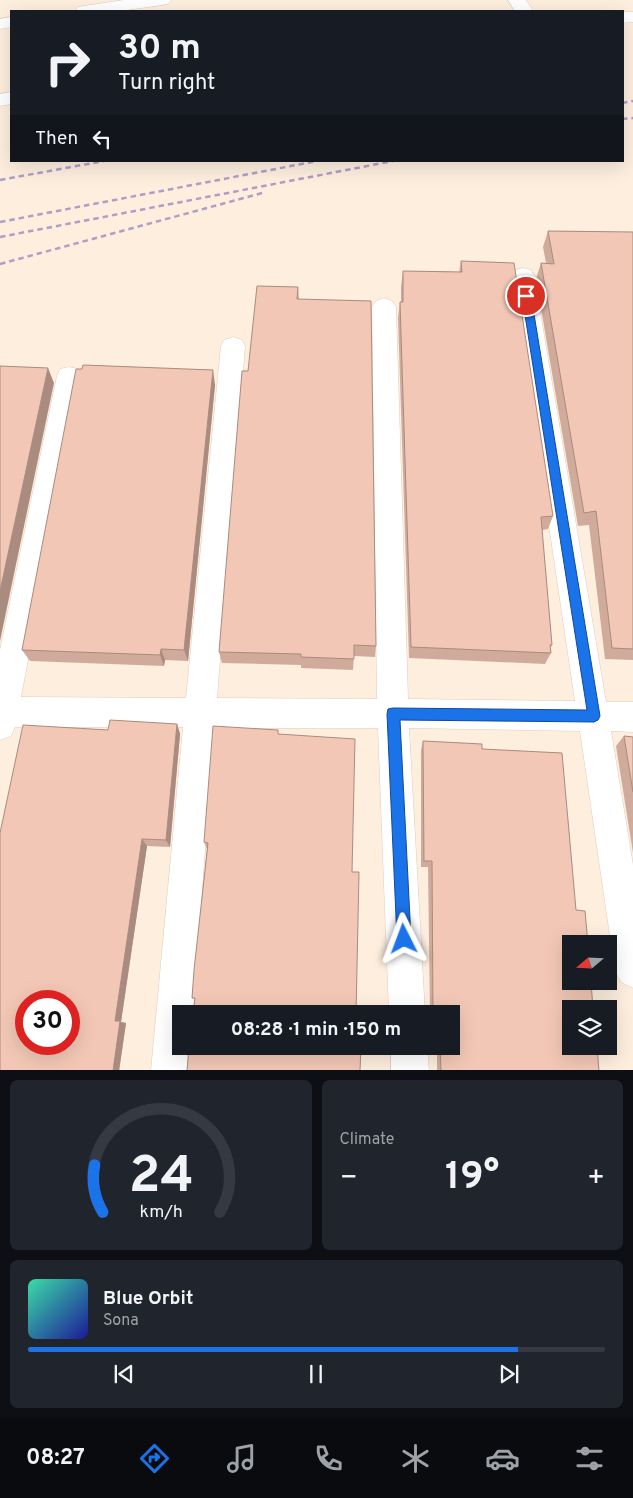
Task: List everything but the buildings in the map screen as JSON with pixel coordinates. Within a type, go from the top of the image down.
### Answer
[{"type":"street","points":[[91,10],[153,1]]},
{"type":"street","points":[[523,276],[633,970]]},
{"type":"street","points":[[384,307],[393,714],[407,1005]]},
{"type":"street","points":[[170,1070],[233,346]]},
{"type":"street","points":[[69,376],[1,716],[200,713],[633,717]]},
{"type":"street","points":[[409,1055],[410,1070]]},
{"type":"railway","points":[[624,103],[633,101]]},
{"type":"railway","points":[[624,119],[633,118]]},
{"type":"railway","points":[[0,180],[99,162]]},
{"type":"railway","points":[[0,222],[312,162]]},
{"type":"railway","points":[[0,237],[388,162]]},
{"type":"railway","points":[[0,264],[266,192]]},
{"type":"route","points":[[404,939],[393,714],[594,716],[526,296]]}]
